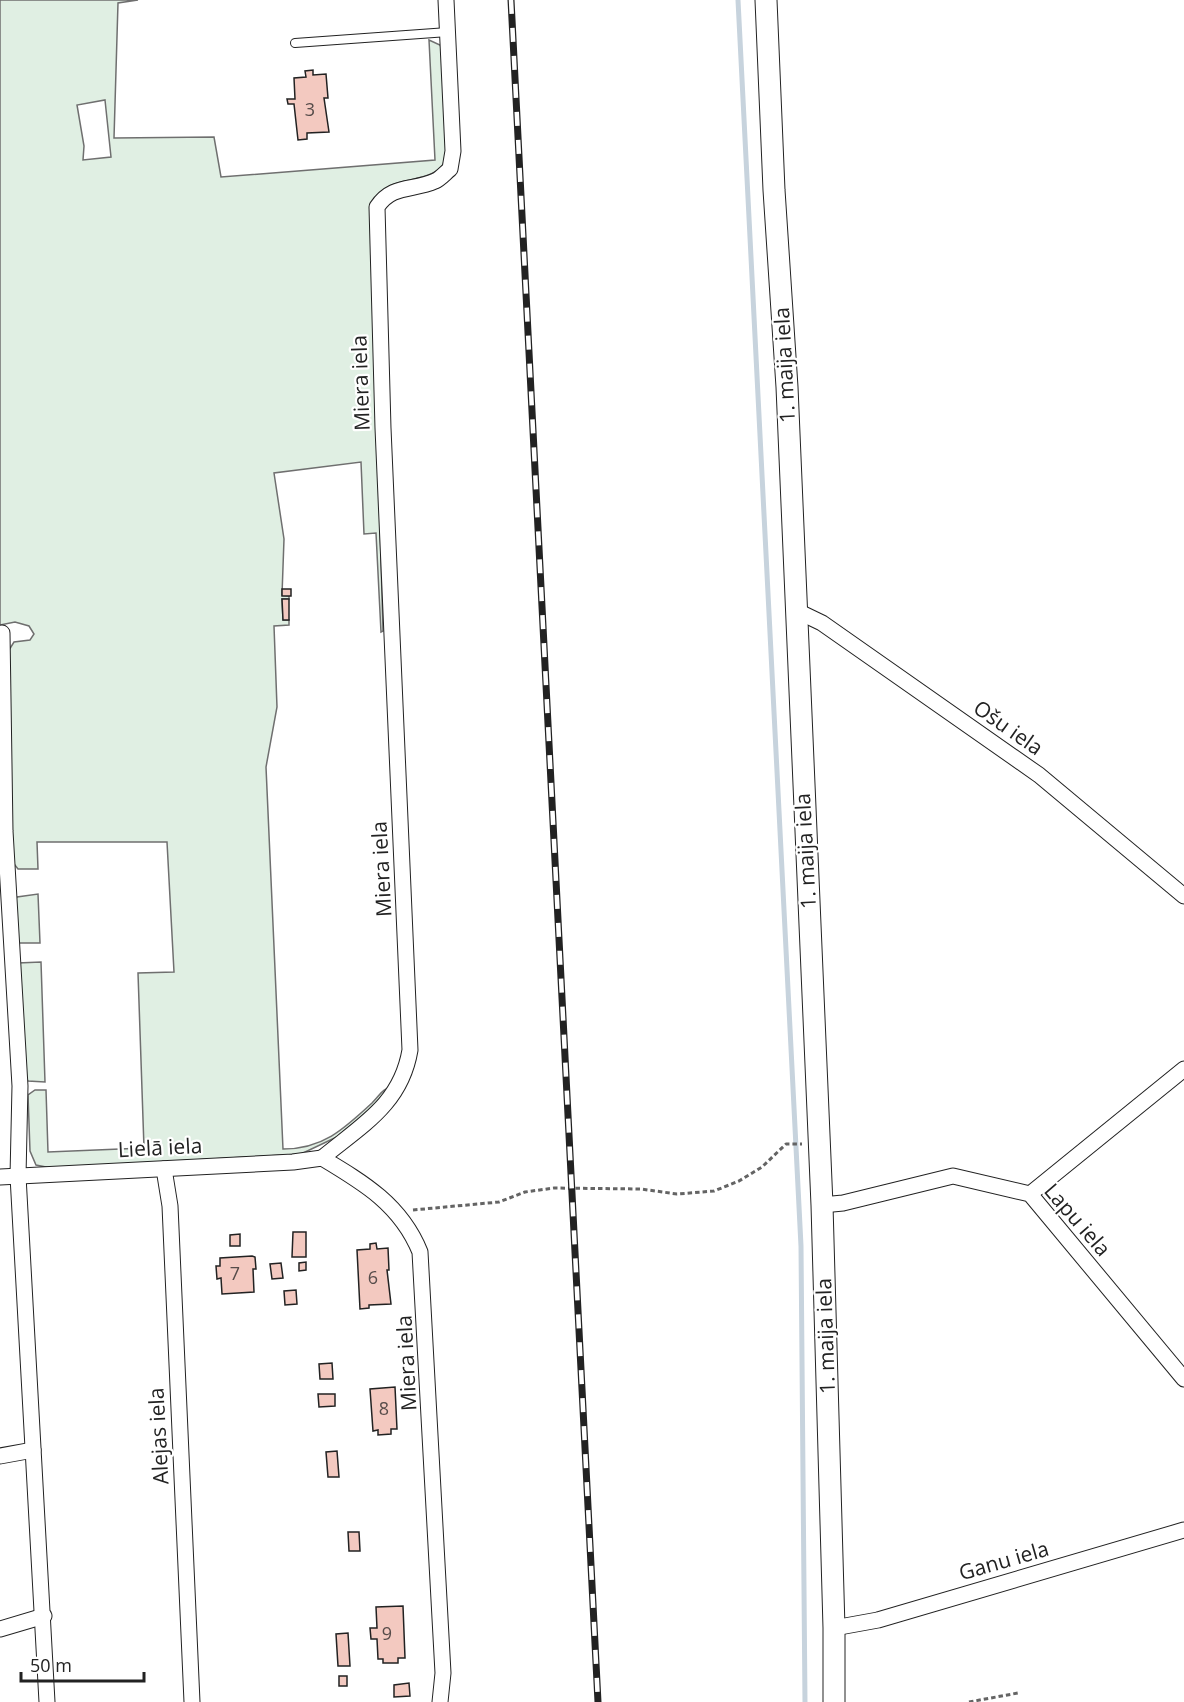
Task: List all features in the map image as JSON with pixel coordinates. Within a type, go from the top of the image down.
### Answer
[{"type":"street","name":"Miera iela","points":[[440,1702],[443,1673],[423,1270],[413,1236],[391,1205],[362,1182],[322,1158],[393,1096],[404,1076],[410,1050],[385,474],[377,207],[383,197],[398,189],[435,181],[450,169],[453,151],[446,0]]},
{"type":"street","name":"1. maija iela","points":[[766,0],[822,1205],[834,1702]]},
{"type":"street","name":"Ošu iela","points":[[795,610],[822,623],[1039,775],[1184,896]]},
{"type":"street","points":[[2,633],[2,830],[20,1086],[18,1176],[47,1702]]},
{"type":"street","points":[[1030,1194],[1184,1070]]},
{"type":"street","name":"Lielā iela","points":[[0,1177],[164,1170],[322,1158]]},
{"type":"street","name":"Alejas iela","points":[[164,1170],[170,1206],[192,1702]]},
{"type":"street","name":"Lapu iela","points":[[822,1205],[843,1203],[953,1176],[1030,1194],[1184,1379]]},
{"type":"street","points":[[0,1456],[33,1450]]},
{"type":"street","name":"Ganu iela","points":[[834,1628],[878,1620],[1184,1530]]},
{"type":"street","points":[[0,1629],[44,1616]]},
{"type":"lane","points":[[295,44],[448,32]]},
{"type":"path","points":[[391,1205],[410,1210],[452,1208],[499,1202],[525,1192],[554,1188],[641,1189],[677,1194],[714,1191],[739,1181],[762,1167],[786,1144],[804,1144]]},
{"type":"path","points":[[969,1702],[1018,1693]]},
{"type":"green space","points":[[0,0],[138,0],[118,3],[114,138],[214,137],[221,177],[435,160],[429,40],[440,45],[443,52],[447,146],[443,166],[424,177],[385,188],[371,207],[383,631],[381,632],[376,533],[364,534],[361,462],[274,473],[284,539],[282,595],[289,596],[289,599],[282,599],[283,620],[289,620],[289,625],[274,626],[277,707],[266,767],[283,1149],[310,1145],[332,1136],[352,1121],[384,1090],[393,1086],[387,1095],[343,1134],[301,1154],[51,1168],[36,1165],[30,1151],[28,1095],[35,1090],[46,1090],[48,1152],[144,1148],[138,973],[174,972],[167,842],[37,842],[38,869],[18,869],[11,860],[9,650],[14,642],[30,640],[34,634],[29,626],[15,622],[0,625]],"holes":[[[105,100],[111,157],[83,160],[84,146],[77,105]]]},
{"type":"green space","points":[[38,894],[40,943],[17,943],[14,903],[17,897]]},
{"type":"green space","points":[[41,962],[45,1082],[28,1081],[24,1075],[18,963]]},
{"type":"building","points":[[313,70],[313,75],[326,74],[328,98],[324,98],[329,132],[307,133],[307,139],[298,140],[294,104],[288,104],[287,99],[295,99],[294,78],[306,77],[305,71]]},
{"type":"building","points":[[282,589],[291,589],[291,596],[282,596]]},
{"type":"building","points":[[282,599],[289,599],[289,620],[283,620]]},
{"type":"building","points":[[293,1232],[306,1232],[306,1257],[292,1257]]},
{"type":"building","points":[[240,1234],[240,1246],[230,1246],[230,1235]]},
{"type":"building","points":[[376,1243],[377,1249],[388,1248],[389,1270],[387,1270],[391,1304],[369,1305],[369,1308],[360,1309],[357,1250],[370,1249],[370,1244]]},
{"type":"building","points":[[255,1257],[256,1269],[253,1269],[254,1292],[222,1294],[221,1278],[217,1279],[216,1266],[220,1266],[220,1258]]},
{"type":"building","points":[[306,1262],[306,1270],[299,1271],[299,1263]]},
{"type":"building","points":[[281,1263],[283,1278],[272,1279],[270,1264]]},
{"type":"building","points":[[296,1290],[297,1304],[285,1305],[284,1291]]},
{"type":"building","points":[[332,1363],[333,1379],[320,1379],[319,1364]]},
{"type":"building","points":[[395,1387],[397,1429],[391,1429],[391,1434],[378,1435],[378,1430],[373,1431],[370,1389]]},
{"type":"building","points":[[318,1394],[335,1394],[335,1406],[319,1407]]},
{"type":"building","points":[[337,1451],[339,1477],[328,1477],[326,1452]]},
{"type":"building","points":[[348,1532],[359,1532],[360,1551],[349,1551]]},
{"type":"building","points":[[403,1606],[405,1658],[398,1658],[398,1663],[383,1663],[383,1659],[378,1659],[377,1639],[371,1639],[370,1628],[377,1628],[376,1607]]},
{"type":"building","points":[[348,1633],[350,1666],[338,1666],[336,1634]]},
{"type":"building","points":[[339,1676],[347,1676],[347,1686],[339,1686]]},
{"type":"building","points":[[409,1683],[410,1696],[394,1697],[394,1685]]},
{"type":"waterway","points":[[738,0],[801,1246],[805,1702]]},
{"type":"railway","points":[[511,0],[598,1702]]}]
